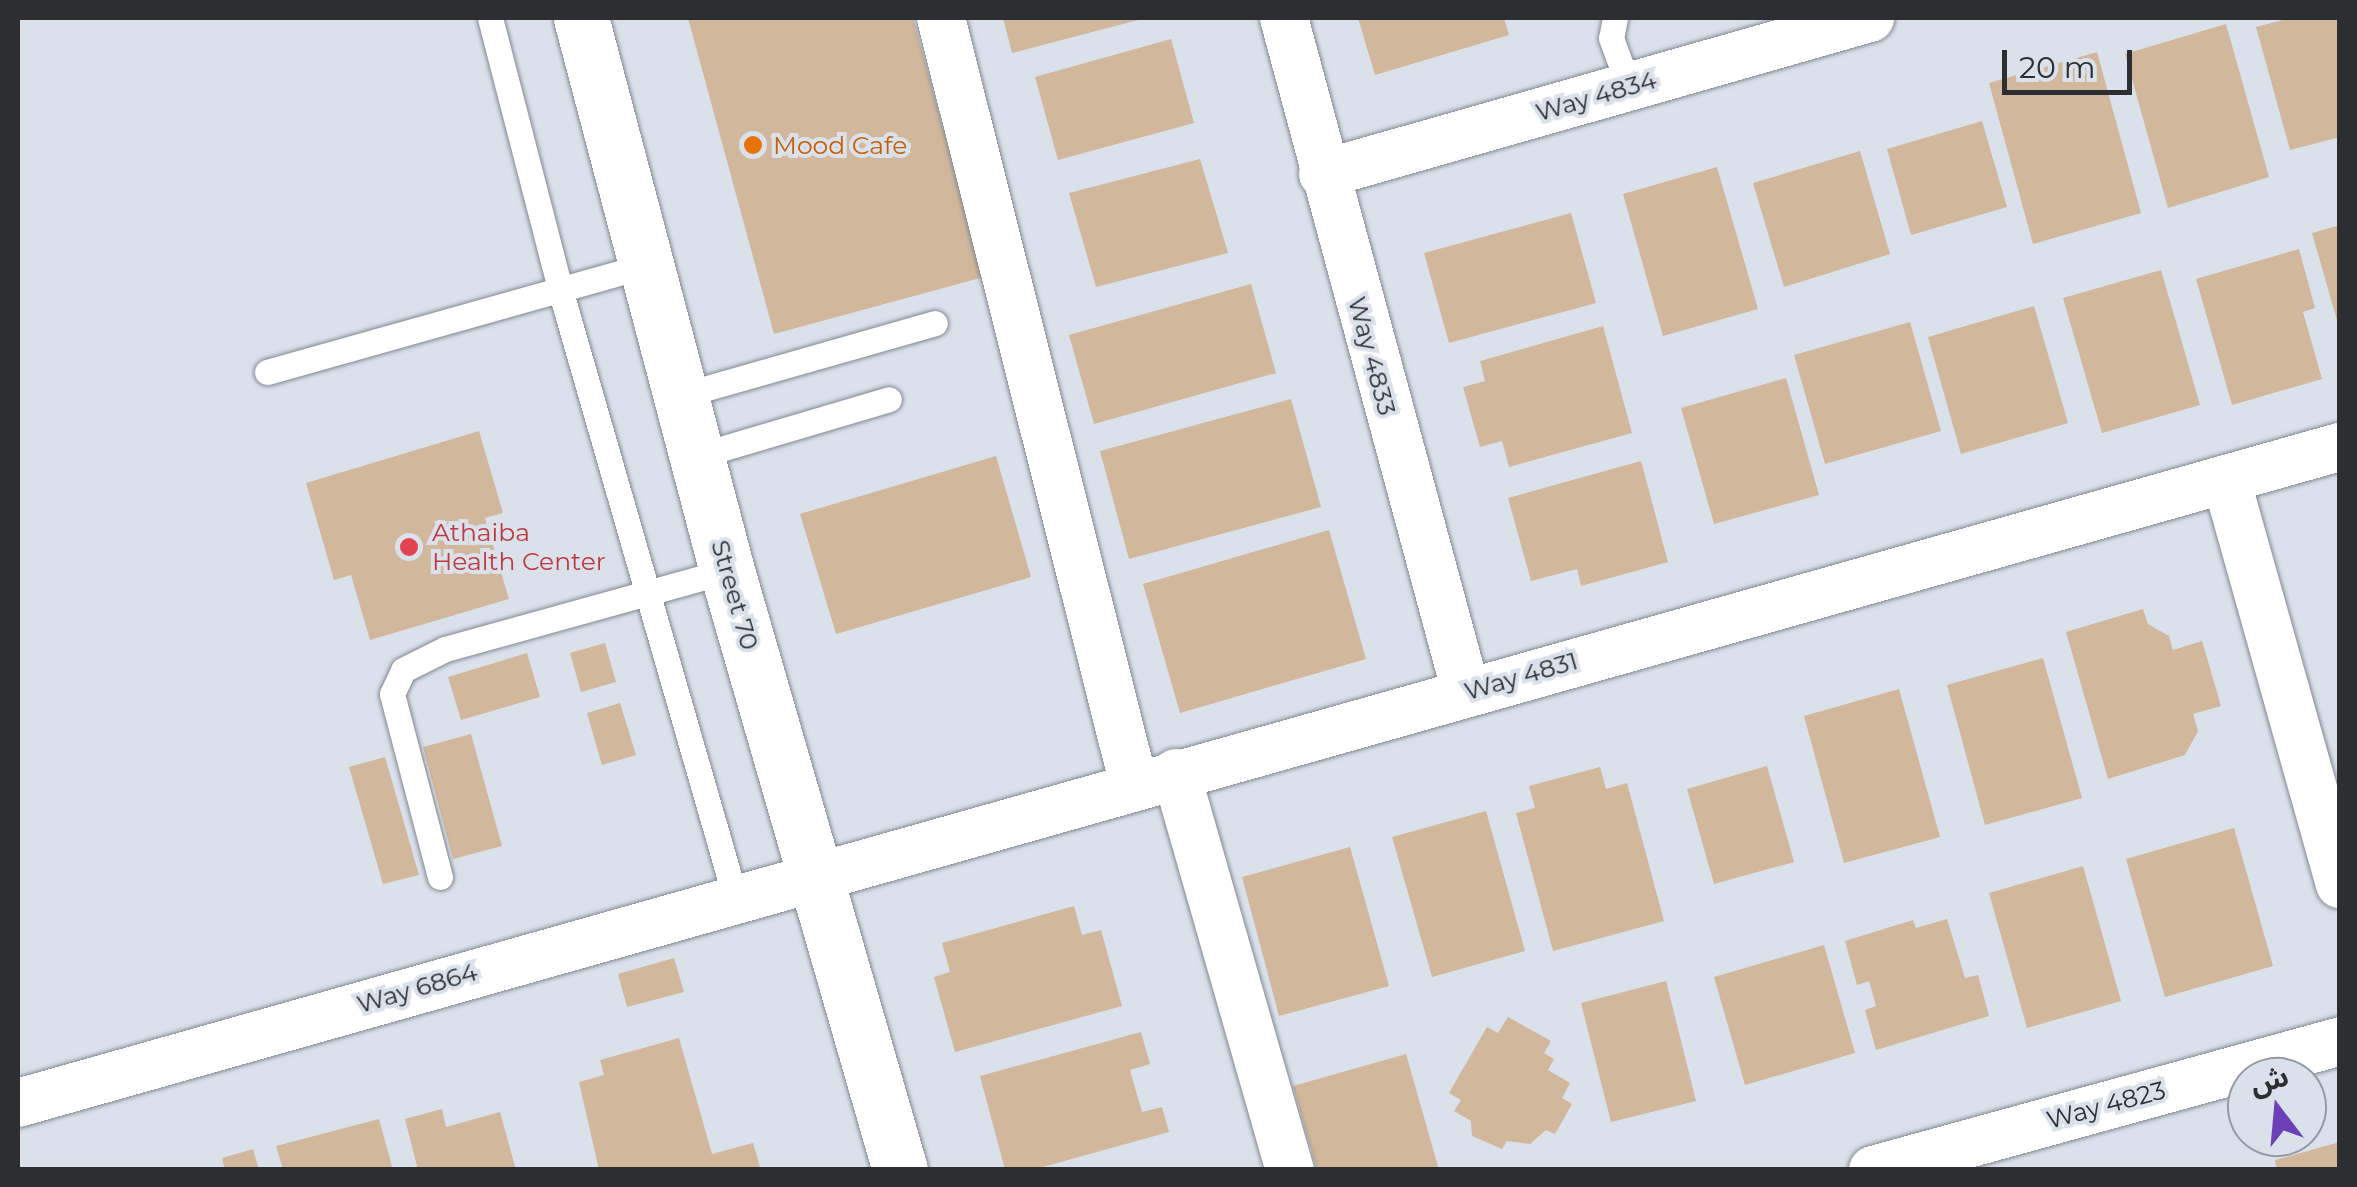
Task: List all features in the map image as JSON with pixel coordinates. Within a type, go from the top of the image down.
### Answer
[{"type":"street","name":"Street 70","points":[[582,18],[679,396],[900,1170]]},
{"type":"street","points":[[941,18],[1155,779],[1290,1170]]},
{"type":"street","name":"Way 4833","points":[[1284,18],[1323,174],[1466,692]]},
{"type":"street","name":"Way 4834","points":[[1323,174],[1870,18]]},
{"type":"street","name":"Way 4831","points":[[816,874],[2340,448]]},
{"type":"street","points":[[2226,479],[2340,884]]},
{"type":"street","name":"Way 6864","points":[[18,1103],[816,874]]},
{"type":"street","name":"Way 4823","points":[[1873,1170],[1925,1163],[2340,1041]]},
{"type":"lane","points":[[490,18],[560,290],[735,897]]},
{"type":"lane","points":[[1616,18],[1611,38],[1629,86]]},
{"type":"lane","points":[[268,372],[644,266]]},
{"type":"lane","points":[[679,396],[936,323]]},
{"type":"lane","points":[[697,456],[890,400]]},
{"type":"lane","points":[[440,877],[392,694],[403,670],[444,650],[728,570]]},
{"type":"building","points":[[688,18],[913,18],[984,277],[774,334]]},
{"type":"building","points":[[1003,18],[1142,18],[1142,19],[1012,53]]},
{"type":"building","points":[[1358,18],[1504,18],[1509,35],[1375,75]]},
{"type":"building","points":[[2290,18],[2340,18],[2340,137],[2290,150],[2256,27]]},
{"type":"building","points":[[2226,24],[2269,177],[2168,208],[2125,54]]},
{"type":"building","points":[[1171,39],[1194,123],[1058,160],[1035,77]]},
{"type":"building","points":[[2097,52],[2141,213],[2033,244],[1989,83]]},
{"type":"building","points":[[1982,121],[2007,207],[1911,235],[1887,149]]},
{"type":"building","points":[[1860,151],[1890,254],[1784,287],[1753,183]]},
{"type":"building","points":[[1200,159],[1228,253],[1096,287],[1069,193]]},
{"type":"building","points":[[1717,167],[1758,309],[1663,336],[1623,194]]},
{"type":"building","points":[[1571,213],[1596,303],[1449,343],[1424,253]]},
{"type":"building","points":[[2340,225],[2340,324],[2338,324],[2312,233]]},
{"type":"building","points":[[2299,249],[2315,308],[2303,312],[2322,379],[2232,405],[2196,279]]},
{"type":"building","points":[[2161,270],[2200,405],[2102,433],[2063,298]]},
{"type":"building","points":[[1251,284],[1276,373],[1094,424],[1069,335]]},
{"type":"building","points":[[2034,306],[2068,423],[1961,454],[1928,337]]},
{"type":"building","points":[[1910,322],[1941,431],[1825,464],[1794,355]]},
{"type":"building","points":[[1603,326],[1632,433],[1509,467],[1502,441],[1480,447],[1463,387],[1485,381],[1480,361]]},
{"type":"building","points":[[1786,378],[1819,495],[1714,524],[1681,408]]},
{"type":"building","points":[[1291,399],[1321,507],[1129,559],[1100,451]]},
{"type":"building","name":"Athaiba Health Center","points":[[479,431],[503,513],[485,518],[509,599],[370,640],[351,575],[334,580],[306,483]]},
{"type":"building","points":[[996,456],[1031,577],[836,634],[800,514]]},
{"type":"building","points":[[1641,461],[1668,562],[1581,586],[1577,569],[1531,581],[1508,498]]},
{"type":"building","points":[[1329,530],[1366,659],[1180,713],[1143,584]]},
{"type":"building","points":[[2143,609],[2148,624],[2169,636],[2173,650],[2202,641],[2221,706],[2193,714],[2198,731],[2185,755],[2108,779],[2066,632]]},
{"type":"building","points":[[605,643],[616,682],[581,692],[570,653]]},
{"type":"building","points":[[527,653],[540,697],[461,720],[448,677]]},
{"type":"building","points":[[2043,658],[2082,798],[1985,825],[1947,685]]},
{"type":"building","points":[[1899,689],[1940,837],[1844,863],[1804,716]]},
{"type":"building","points":[[620,703],[636,755],[602,765],[587,713]]},
{"type":"building","points":[[471,734],[502,846],[453,859],[423,747]]},
{"type":"building","points":[[385,757],[419,875],[383,884],[349,767]]},
{"type":"building","points":[[1767,766],[1794,862],[1714,884],[1687,789]]},
{"type":"building","points":[[1600,767],[1606,789],[1627,783],[1664,921],[1553,951],[1516,813],[1535,808],[1529,786]]},
{"type":"building","points":[[1486,811],[1525,951],[1432,977],[1392,837]]},
{"type":"building","points":[[2234,828],[2273,966],[2165,997],[2126,859]]},
{"type":"building","points":[[1350,847],[1389,986],[1279,1016],[1242,877]]},
{"type":"building","points":[[2083,866],[2121,1001],[2027,1028],[1989,893]]},
{"type":"building","points":[[1074,906],[1082,935],[1101,930],[1122,1006],[955,1052],[934,977],[950,972],[942,943]]},
{"type":"building","points":[[1947,919],[1965,978],[1978,975],[1989,1016],[1876,1050],[1865,1010],[1876,1006],[1869,981],[1857,985],[1845,941],[1913,920],[1916,928]]},
{"type":"building","points":[[1824,945],[1855,1053],[1745,1085],[1714,977]]},
{"type":"building","points":[[674,958],[684,992],[627,1007],[618,974]]},
{"type":"building","points":[[1666,981],[1696,1101],[1611,1122],[1581,1003]]},
{"type":"building","points":[[1508,1017],[1551,1041],[1544,1053],[1554,1059],[1548,1070],[1570,1083],[1562,1098],[1572,1104],[1555,1134],[1546,1130],[1530,1144],[1507,1141],[1502,1149],[1472,1136],[1471,1121],[1454,1111],[1461,1100],[1449,1093],[1487,1027],[1498,1033]]},
{"type":"building","points":[[1141,1032],[1150,1064],[1130,1070],[1142,1112],[1162,1107],[1169,1132],[1032,1170],[1005,1170],[980,1076]]},
{"type":"building","points":[[679,1038],[712,1154],[753,1143],[761,1170],[599,1170],[579,1082],[604,1075],[600,1060]]},
{"type":"building","points":[[1406,1054],[1439,1170],[1317,1170],[1293,1086]]},
{"type":"building","points":[[442,1109],[446,1127],[500,1112],[516,1170],[418,1170],[405,1119]]},
{"type":"building","points":[[379,1119],[393,1170],[283,1170],[276,1146]]},
{"type":"building","points":[[2340,1142],[2340,1170],[2277,1170],[2275,1160],[2286,1157],[2327,1157],[2327,1146]]},
{"type":"building","points":[[253,1149],[259,1170],[225,1170],[222,1158]]},
{"type":"place","name":"Mood Cafe","points":[[753,145]]},
{"type":"place","name":"Athaiba Health Center","points":[[409,547]]}]
